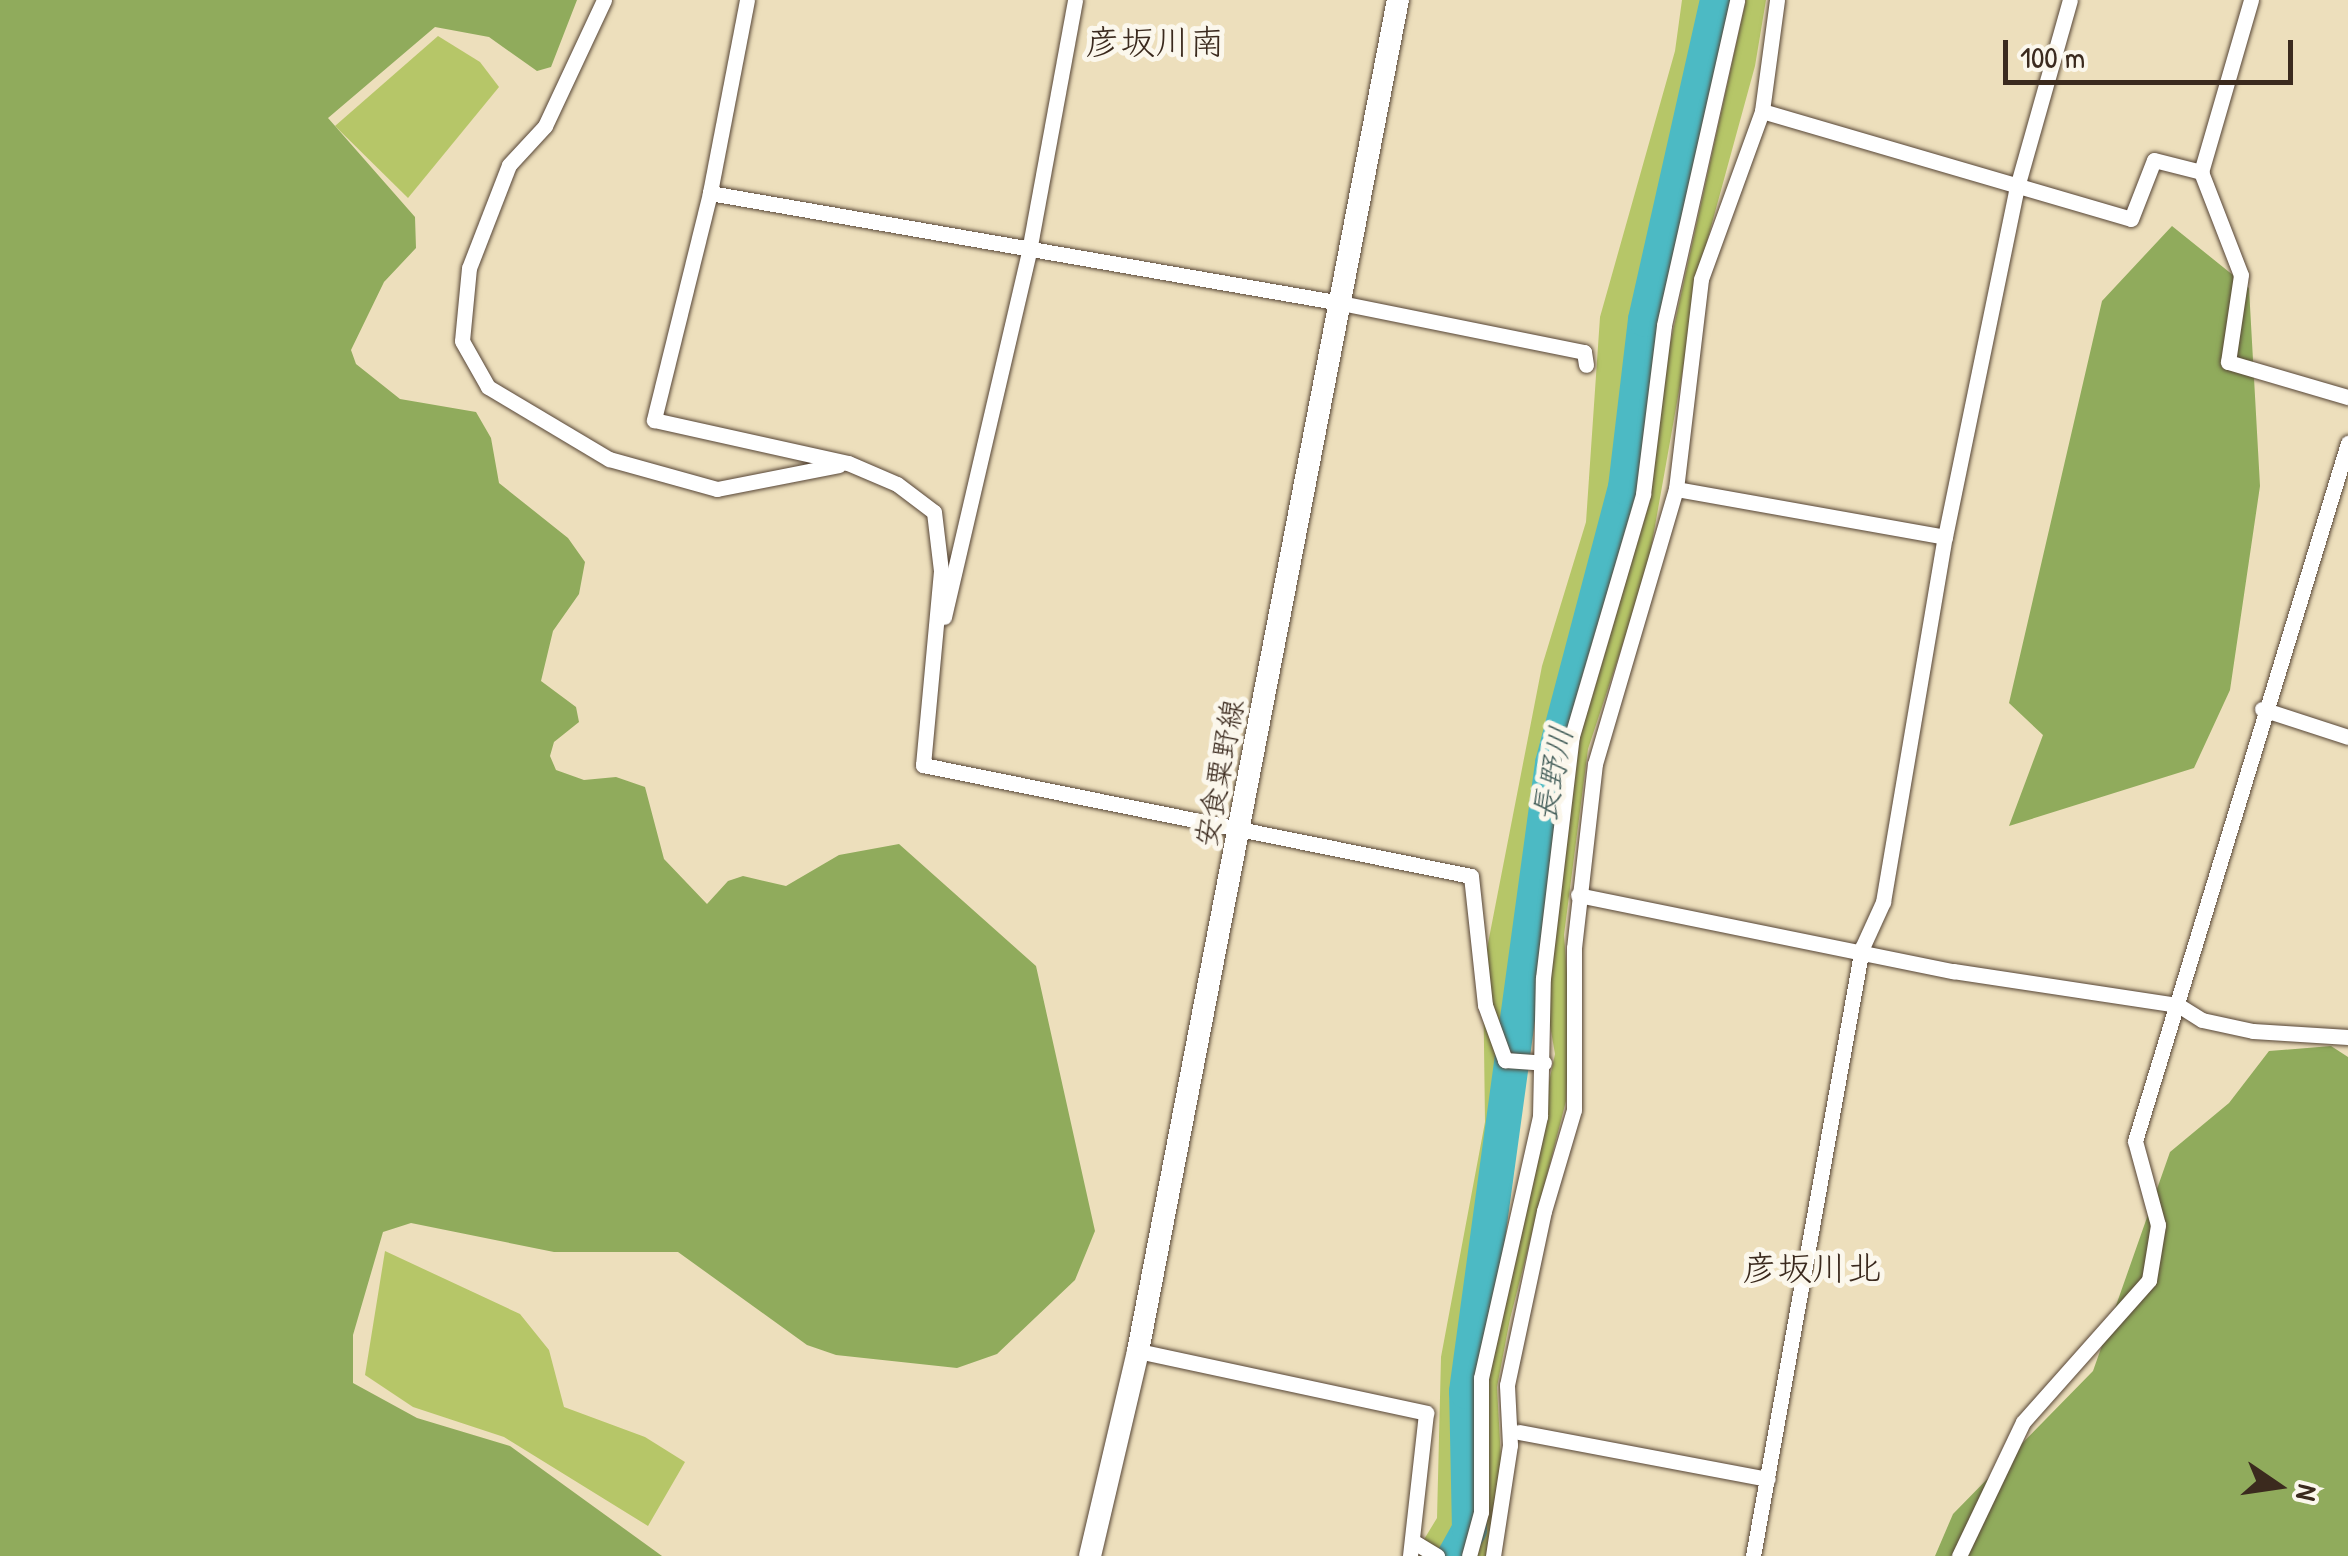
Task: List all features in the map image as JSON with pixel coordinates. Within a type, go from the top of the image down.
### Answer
[{"type":"main road","name":"安食粟野線","points":[[1090,1556],[1138,1351],[1398,0]]},
{"type":"street","points":[[604,0],[544,126],[509,166],[469,268],[462,341],[488,386],[610,460],[716,488],[848,463]]},
{"type":"street","points":[[747,0],[710,192],[654,420],[848,463],[914,494],[934,512],[941,571],[926,694],[923,765],[1238,832],[1471,876],[1486,1006],[1505,1060],[1541,1063]]},
{"type":"street","points":[[926,694],[1030,251],[1075,0]]},
{"type":"street","points":[[1468,1556],[1481,1512],[1481,1378],[1540,1116],[1550,900],[1572,736],[1643,494],[1664,325],[1737,0]]},
{"type":"street","points":[[1493,1556],[1510,1445],[1507,1385],[1544,1211],[1574,1110],[1578,896],[1594,764],[1676,489],[1701,279],[1762,111],[1777,0]]},
{"type":"street","points":[[1752,1556],[1862,948],[1883,902],[1946,538],[2017,187],[2070,0]]},
{"type":"street","points":[[2250,0],[2202,172],[2241,275],[2228,362],[2348,397]]},
{"type":"street","points":[[1762,111],[2131,219],[2154,160],[2202,172]]},
{"type":"street","points":[[710,192],[1341,304],[1584,352],[1586,364]]},
{"type":"street","points":[[1958,1556],[2023,1422],[2149,1280],[2158,1225],[2135,1141],[2178,1006],[2262,709],[2348,443]]},
{"type":"street","points":[[1676,489],[1946,538]]},
{"type":"street","points":[[2262,709],[2348,737]]},
{"type":"street","points":[[1578,896],[1775,937],[1862,948],[1953,971],[2178,1006],[2202,1020],[2254,1031],[2348,1036]]},
{"type":"street","points":[[1138,1351],[1426,1412],[1412,1549],[1436,1555]]},
{"type":"street","points":[[1519,1432],[1768,1480]]},
{"type":"green space","points":[[0,0],[577,0],[551,67],[537,71],[489,37],[435,27],[328,118],[415,217],[416,248],[384,282],[351,350],[356,364],[400,399],[476,412],[491,438],[499,483],[568,538],[585,562],[579,594],[553,631],[541,681],[576,707],[579,722],[554,742],[550,756],[556,770],[584,780],[616,777],[645,787],[664,859],[707,904],[728,881],[743,876],[786,886],[839,855],[899,844],[1036,966],[1095,1231],[1075,1280],[997,1354],[957,1368],[836,1355],[807,1345],[678,1252],[554,1252],[411,1223],[383,1232],[353,1335],[353,1383],[417,1418],[510,1446],[662,1556],[0,1556]]},
{"type":"green space","points":[[1682,0],[1712,0],[1634,327],[1617,483],[1559,702],[1538,812],[1516,953],[1514,1116],[1462,1383],[1463,1461],[1451,1535],[1441,1556],[1414,1556],[1437,1518],[1441,1357],[1485,1122],[1483,969],[1542,666],[1586,522],[1600,317],[1675,51]]},
{"type":"green space","points":[[1746,0],[1766,0],[1755,66],[1703,256],[1647,571],[1588,749],[1564,935],[1570,1014],[1566,1101],[1510,1319],[1497,1387],[1501,1460],[1486,1556],[1475,1556],[1486,1378],[1555,1054],[1547,1008],[1578,740],[1651,492],[1665,367]]},
{"type":"green space","points":[[438,36],[480,62],[499,87],[408,198],[335,126]]},
{"type":"green space","points":[[2172,226],[2249,288],[2260,486],[2230,690],[2194,768],[2009,826],[2043,735],[2009,703],[2102,301]]},
{"type":"green space","points":[[2331,1046],[2348,1057],[2348,1556],[1935,1556],[1953,1514],[2093,1371],[2170,1152],[2229,1103],[2269,1051]]},
{"type":"green space","points":[[385,1251],[520,1314],[549,1350],[564,1407],[645,1437],[685,1462],[648,1526],[504,1437],[413,1407],[365,1375]]},
{"type":"waterway","name":"長野川","points":[[1454,1556],[1469,1529],[1466,1391],[1552,763],[1625,487],[1645,319],[1717,0]]},
{"type":"district","name":"彦坂川南","points":[[1155,42]]},
{"type":"district","name":"彦坂川北","points":[[1812,1268]]}]
